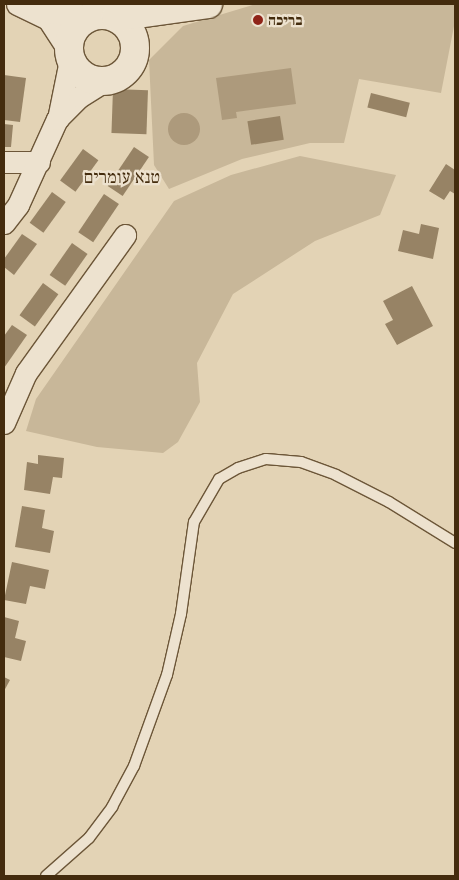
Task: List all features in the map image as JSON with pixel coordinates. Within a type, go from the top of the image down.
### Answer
[{"type":"street","points":[[24,7],[103,17],[198,6]]},
{"type":"street","points":[[135,51],[156,26],[198,6]]},
{"type":"street","points":[[24,7],[58,29],[69,55],[88,79],[105,81]]},
{"type":"street","points":[[58,119],[79,97],[105,81],[122,74],[133,60],[135,51],[131,31],[103,17]]},
{"type":"street","points":[[4,223],[18,205],[58,119],[72,32],[103,17]]},
{"type":"street","points":[[4,162],[39,162]]},
{"type":"street","points":[[4,423],[26,373],[125,235]]},
{"type":"lane","points":[[46,876],[89,838],[112,807],[134,766],[166,675],[181,614],[194,522],[219,479],[238,468],[266,459],[301,462],[336,475],[390,502],[455,543]]},
{"type":"shaded area","points":[[256,4],[455,4],[455,21],[441,93],[359,79],[344,143],[310,143],[242,159],[169,189],[154,165],[149,60],[183,26]]},
{"type":"shaded area","points":[[291,68],[296,104],[236,112],[237,118],[222,120],[216,78]]},
{"type":"shaded area","points":[[184,113],[190,114],[195,118],[199,123],[199,135],[195,140],[190,144],[184,145],[178,144],[173,140],[169,135],[168,129],[169,123],[173,118],[178,114]]},
{"type":"shaded area","points":[[300,156],[396,175],[380,215],[315,241],[233,294],[197,363],[200,402],[178,442],[163,453],[97,447],[26,431],[36,399],[174,201],[231,175]]},
{"type":"building","points":[[4,75],[26,78],[20,122],[4,120]]},
{"type":"building","points":[[113,89],[148,90],[146,134],[111,133]]},
{"type":"building","points":[[371,93],[410,103],[406,117],[367,108]]},
{"type":"building","points":[[280,116],[284,140],[251,145],[247,121]]},
{"type":"building","points":[[4,124],[13,125],[11,147],[4,147]]},
{"type":"building","points":[[134,147],[149,157],[123,196],[108,186]]},
{"type":"building","points":[[83,149],[98,160],[75,192],[60,181]]},
{"type":"building","points":[[446,164],[455,170],[455,194],[450,191],[444,200],[429,191]]},
{"type":"building","points":[[52,192],[66,202],[43,233],[30,223]]},
{"type":"building","points":[[104,194],[119,204],[93,242],[78,232]]},
{"type":"building","points":[[421,224],[439,228],[433,259],[398,251],[403,230],[419,234]]},
{"type":"building","points":[[22,234],[37,244],[14,275],[4,267],[4,259]]},
{"type":"building","points":[[72,243],[88,254],[65,286],[50,275]]},
{"type":"building","points":[[43,283],[58,294],[35,327],[19,315]]},
{"type":"building","points":[[412,286],[433,326],[397,345],[385,324],[393,320],[383,301]]},
{"type":"building","points":[[12,325],[27,335],[4,368],[4,336]]},
{"type":"building","points":[[38,455],[64,458],[62,478],[53,477],[50,494],[24,490],[27,462],[38,464]]},
{"type":"building","points":[[22,506],[45,510],[42,528],[54,531],[50,553],[15,547]]},
{"type":"building","points":[[12,562],[49,570],[45,589],[30,586],[26,604],[4,600]]},
{"type":"building","points":[[4,617],[19,621],[15,638],[26,641],[21,661],[4,657]]},
{"type":"building","points":[[4,677],[10,680],[4,691]]},
{"type":"place","name":"בריכה","points":[[258,20]]},
{"type":"district","name":"טנא עומרים","points":[[122,177]]}]
